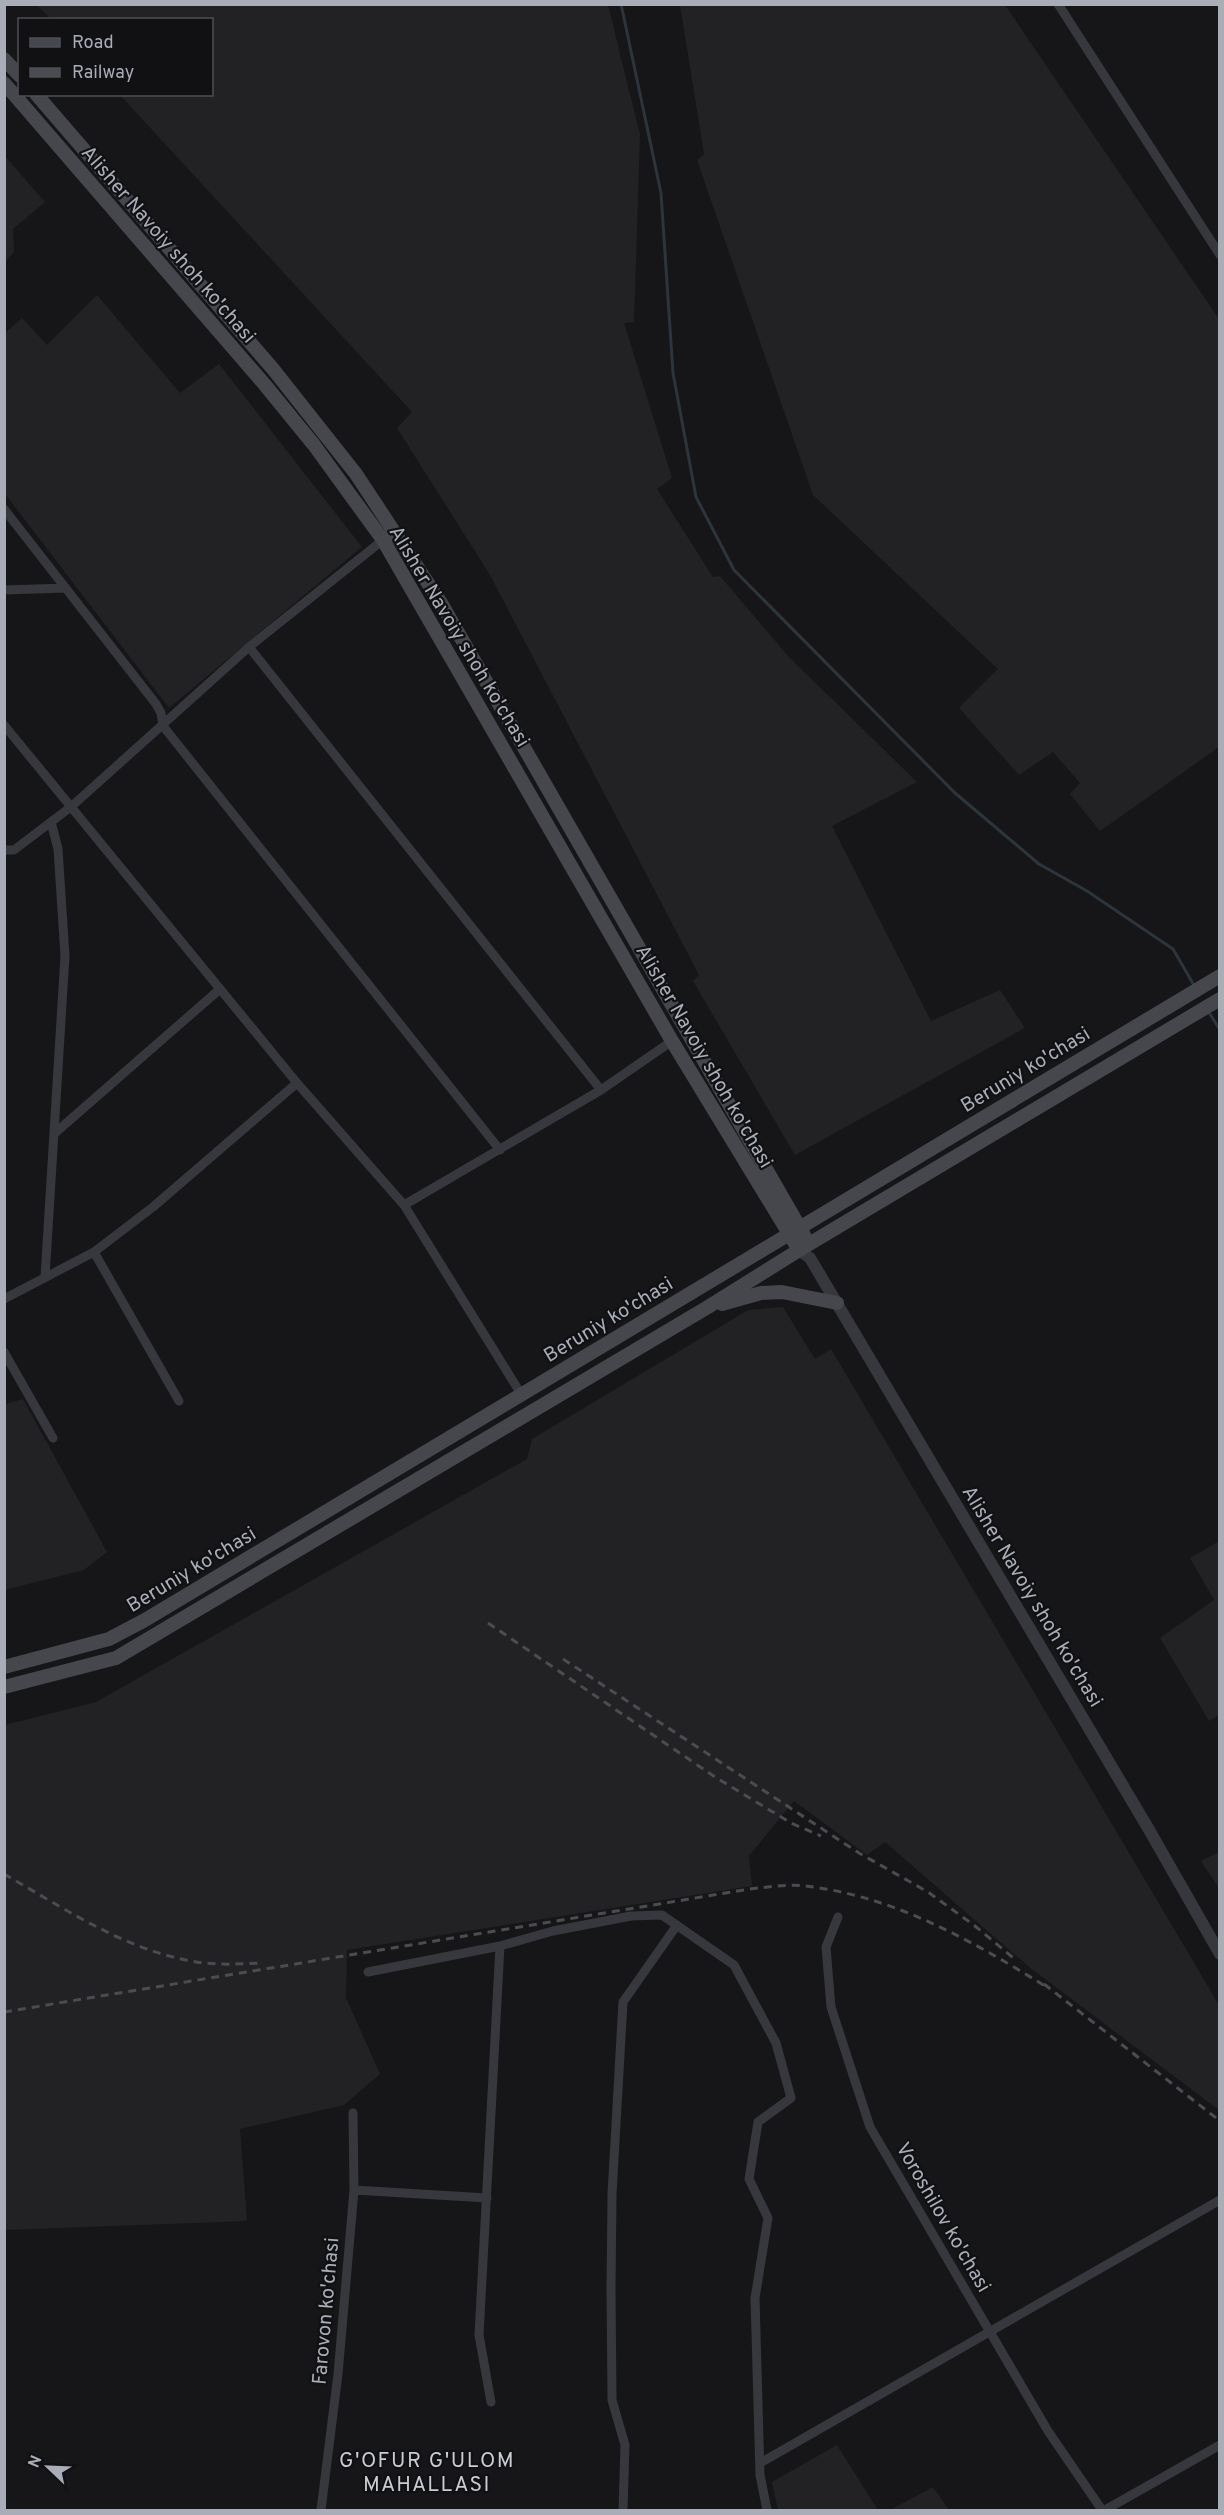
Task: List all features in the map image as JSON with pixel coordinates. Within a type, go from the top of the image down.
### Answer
[{"type":"main road","points":[[4,58],[18,74]]},
{"type":"main road","name":"Alisher Navoiy shoh ko'chasi","points":[[4,84],[265,385],[314,445],[382,540],[672,1041],[794,1230]]},
{"type":"main road","name":"Alisher Navoiy shoh ko'chasi","points":[[38,96],[273,369],[356,474],[441,603],[806,1251]]},
{"type":"main road","name":"Beruniy ko'chasi","points":[[4,1667],[109,1639],[145,1620],[1220,975]]},
{"type":"main road","name":"Beruniy ko'chasi","points":[[4,1687],[116,1658],[806,1251],[1155,1036],[1220,999]]},
{"type":"main road","points":[[708,1307],[761,1293],[782,1292],[837,1304]]},
{"type":"street","points":[[1058,4],[1219,253]]},
{"type":"street","points":[[4,509],[156,705],[161,713],[163,726],[500,1150]]},
{"type":"street","points":[[4,850],[14,850],[72,806],[249,647],[382,540]]},
{"type":"street","points":[[4,590],[66,588]]},
{"type":"street","points":[[249,647],[601,1089]]},
{"type":"street","points":[[4,725],[297,1083],[404,1205],[521,1394]]},
{"type":"street","points":[[45,1277],[65,956],[58,849],[51,822]]},
{"type":"street","points":[[55,1133],[220,989]]},
{"type":"street","points":[[404,1205],[601,1089],[672,1041]]},
{"type":"street","points":[[4,1299],[94,1252],[153,1207],[297,1083]]},
{"type":"street","name":"Alisher Navoiy shoh ko'chasi","points":[[806,1251],[1148,1828],[1220,1954]]},
{"type":"street","points":[[94,1252],[179,1401]]},
{"type":"street","points":[[4,1352],[53,1438]]},
{"type":"street","points":[[368,1972],[500,1946],[553,1930],[631,1916],[662,1915],[734,1965],[776,2043],[791,2098],[758,2122],[749,2179],[768,2218],[755,2298],[760,2463],[767,2511]]},
{"type":"street","name":"Voroshilov ko'chasi","points":[[838,1917],[826,1947],[831,2007],[870,2127],[1048,2432],[1103,2511]]},
{"type":"street","points":[[624,2511],[624,2445],[612,2400],[611,2300],[612,2194],[623,2002],[677,1925]]},
{"type":"street","points":[[491,2402],[479,2335],[500,1946]]},
{"type":"street","name":"Farovon ko'chasi","points":[[321,2511],[338,2374],[354,2190],[352,2113]]},
{"type":"street","points":[[354,2190],[487,2198]]},
{"type":"street","points":[[760,2463],[990,2333],[1116,2257],[1220,2200]]},
{"type":"street","points":[[1103,2511],[1220,2445]]},
{"type":"shaded area","points":[[37,5],[608,5],[640,134],[634,322],[624,323],[672,478],[657,489],[713,577],[720,576],[789,657],[917,782],[832,826],[931,1021],[1000,990],[1025,1028],[795,1155],[693,981],[699,975],[490,575],[397,428],[412,412],[121,96],[213,96],[213,18],[50,18]]},
{"type":"shaded area","points":[[680,5],[1005,5],[1219,319],[1219,747],[1100,831],[1070,794],[1080,783],[1053,752],[1019,775],[959,708],[998,669],[813,495],[697,160],[704,154]]},
{"type":"shaded area","points":[[4,155],[45,202],[13,229],[14,252],[5,262]]},
{"type":"shaded area","points":[[97,295],[180,393],[219,364],[362,547],[169,708],[5,494],[5,333],[22,318],[47,345]]},
{"type":"shaded area","points":[[783,1307],[815,1359],[831,1349],[1219,2005],[1219,2110],[1029,1967],[885,1842],[867,1855],[794,1801],[749,1856],[752,1886],[347,1950],[346,1998],[380,2074],[344,2105],[240,2129],[247,2221],[5,2230],[5,1725],[96,1702],[527,1459],[532,1439],[748,1310]]},
{"type":"shaded area","points":[[23,1399],[107,1552],[84,1570],[5,1590],[5,1404]]},
{"type":"shaded area","points":[[1219,1541],[1219,1715],[1209,1721],[1160,1638],[1214,1600],[1190,1558]]},
{"type":"shaded area","points":[[1219,1852],[1219,1888],[1201,1861]]},
{"type":"shaded area","points":[[837,2445],[878,2510],[778,2510],[772,2482]]},
{"type":"shaded area","points":[[933,2487],[949,2510],[890,2510]]},
{"type":"waterway","points":[[621,4],[661,193],[673,373],[696,497],[734,570],[955,793],[1039,864],[1087,891],[1173,949],[1195,987]]},
{"type":"waterway","points":[[1208,1011],[1220,1030]]},
{"type":"railway","points":[[488,1623],[715,1777],[791,1823],[821,1836]]},
{"type":"railway","points":[[563,1659],[859,1853],[928,1892],[975,1926],[1017,1961]]},
{"type":"railway","points":[[4,1874],[100,1929],[151,1950],[204,1963],[260,1963]]},
{"type":"railway","points":[[4,2012],[750,1889],[791,1885],[838,1891],[902,1911],[963,1938],[1050,1989]]},
{"type":"railway","points":[[1044,1984],[1220,2121]]},
{"type":"district","name":"G'OFUR G'ULOM MAHALLASI","points":[[427,2472]]}]
